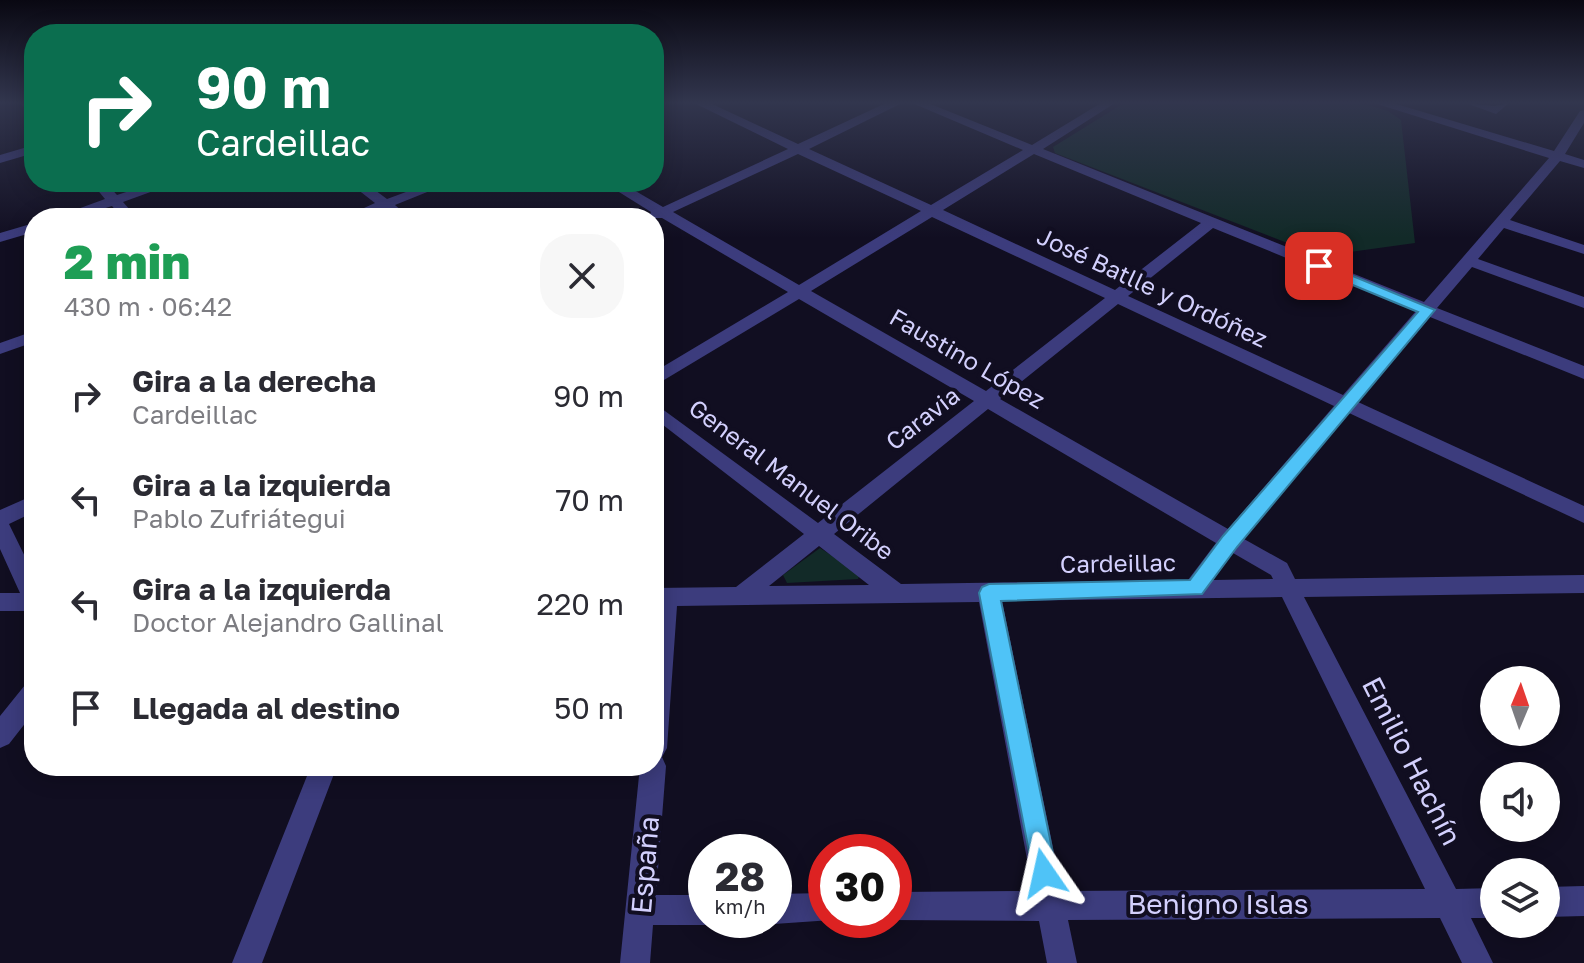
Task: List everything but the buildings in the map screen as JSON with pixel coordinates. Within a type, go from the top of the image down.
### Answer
[{"type":"street","points":[[1533,148],[1584,164]]},
{"type":"street","points":[[1195,588],[1230,541],[1562,148]]},
{"type":"street","name":"José Batlle y Ordóñez","points":[[797,149],[1584,515]]},
{"type":"street","points":[[664,211],[797,149]]},
{"type":"street","points":[[664,374],[1031,149],[1584,373]]},
{"type":"street","points":[[0,159],[24,152]]},
{"type":"street","points":[[107,192],[121,208]]},
{"type":"street","points":[[90,208],[139,192]]},
{"type":"street","points":[[368,192],[389,208]]},
{"type":"street","points":[[377,208],[419,192]]},
{"type":"street","name":"Faustino López","points":[[624,192],[646,208]]},
{"type":"street","name":"Faustino López","points":[[664,219],[799,291],[1279,569],[1289,589]]},
{"type":"street","name":"Caravia","points":[[742,595],[817,532],[1211,222]]},
{"type":"street","points":[[1501,222],[1584,250]]},
{"type":"street","points":[[0,238],[24,230]]},
{"type":"street","points":[[1468,260],[1584,303]]},
{"type":"street","points":[[0,349],[24,340]]},
{"type":"street","name":"General Manuel Oribe","points":[[664,417],[896,593]]},
{"type":"street","points":[[0,519],[24,508]]},
{"type":"street","points":[[0,526],[24,579]]},
{"type":"street","name":"Cardeillac","points":[[664,597],[1584,584]]},
{"type":"street","name":"Emilio Hachín","points":[[1289,589],[1478,963]]},
{"type":"street","points":[[989,593],[1062,963]]},
{"type":"street","points":[[0,602],[24,601]]},
{"type":"street","points":[[0,736],[24,706]]},
{"type":"street","points":[[247,963],[320,776]]},
{"type":"street","name":"España","points":[[635,963],[652,776]]},
{"type":"street","points":[[1560,902],[1584,901]]},
{"type":"street","name":"Benigno Islas","points":[[912,907],[1480,903]]},
{"type":"street","points":[[641,910],[688,910]]},
{"type":"green space","points":[[1053,148],[1404,148],[1415,243],[1321,256],[1055,153]]},
{"type":"green space","points":[[820,548],[860,574],[858,579],[787,583],[783,575]]},
{"type":"route","points":[[1044,873],[989,593],[1195,588],[1230,541],[1428,310],[1319,266]]}]
